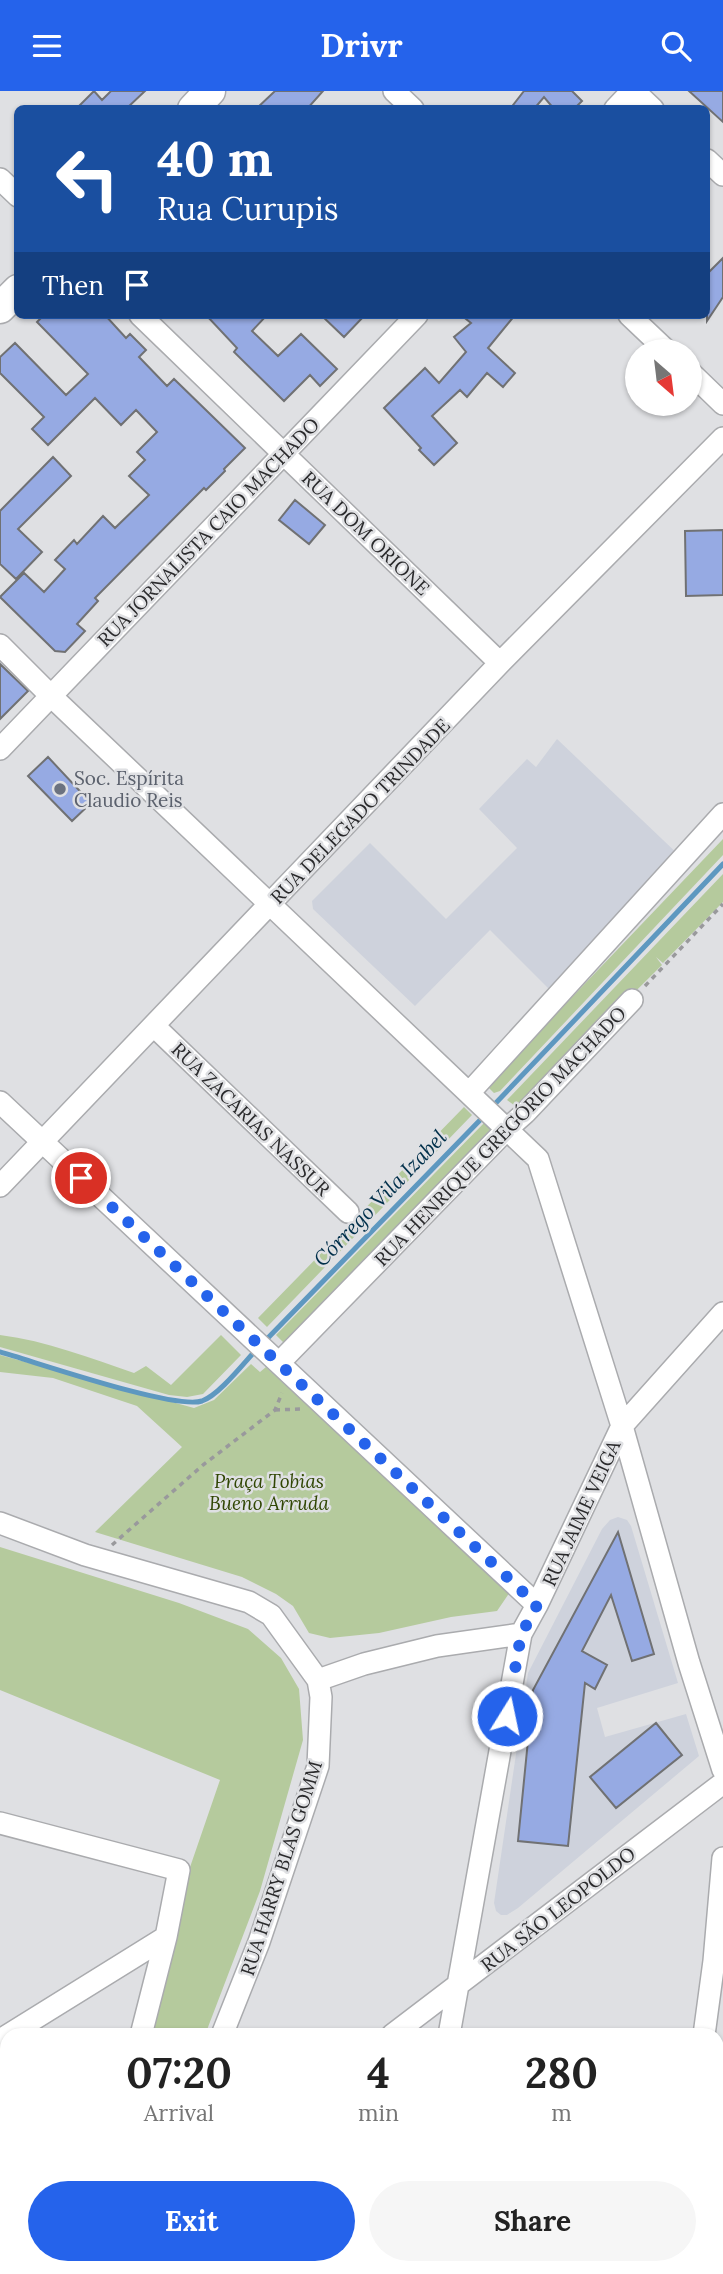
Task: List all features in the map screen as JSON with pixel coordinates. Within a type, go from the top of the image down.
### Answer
[{"type":"main road","points":[[197,105],[210,91]]},
{"type":"main road","points":[[0,308],[14,294]]},
{"type":"street","points":[[394,91],[409,105]]},
{"type":"street","points":[[619,105],[633,91],[649,105]]},
{"type":"street","points":[[710,163],[723,175]]},
{"type":"street","points":[[0,179],[14,192]]},
{"type":"street","name":"RUA DOM ORIONE","points":[[144,319],[500,663]]},
{"type":"street","name":"RUA JORNALISTA CAIO MACHADO","points":[[0,750],[413,319]]},
{"type":"street","points":[[633,319],[654,339]]},
{"type":"street","points":[[702,384],[723,404]]},
{"type":"street","name":"RUA DELEGADO TRINDADE","points":[[0,1186],[500,663],[723,438]]},
{"type":"street","points":[[0,645],[538,1159],[622,1426],[689,1663],[723,1770]]},
{"type":"street","points":[[475,1099],[723,814]]},
{"type":"street","name":"RUA HENRIQUE GREGÓRIO MACHADO","points":[[276,1360],[503,1125],[525,1113],[632,1000]]},
{"type":"street","name":"RUA ZACARIAS NASSUR","points":[[154,1026],[348,1212]]},
{"type":"street","points":[[0,1102],[537,1605]]},
{"type":"street","name":"RUA JAIME VEIGA","points":[[450,2028],[521,1635],[622,1426],[723,1313]]},
{"type":"street","points":[[0,1523],[91,1556],[249,1602],[271,1615],[318,1680],[364,1664],[437,1646],[521,1635]]},
{"type":"street","name":"RUA HARRY BLAS GOMM","points":[[225,2028],[259,1942],[318,1766],[321,1697],[318,1680]]},
{"type":"street","name":"RUA SÃO LEOPOLDO","points":[[401,2028],[723,1783]]},
{"type":"street","points":[[0,1823],[178,1870],[166,1937],[143,2028]]},
{"type":"street","points":[[705,2028],[718,1955],[723,1858]]},
{"type":"street","points":[[19,2028],[166,1937]]},
{"type":"path","name":"RUA HENRIQUE GREGÓRIO MACHADO","points":[[632,1000],[722,905]]},
{"type":"path","points":[[91,1556],[275,1410],[284,1380],[276,1360]]},
{"type":"shaded area","points":[[557,739],[683,859],[553,993],[490,930],[415,1006],[313,909],[312,901],[370,843],[446,919],[517,848],[479,809],[527,759],[536,767]]},
{"type":"shaded area","points":[[618,1517],[627,1520],[631,1526],[678,1683],[597,1708],[605,1737],[686,1714],[699,1756],[518,1908],[507,1915],[501,1915],[496,1911],[494,1903],[528,1673],[602,1529],[610,1520]]},
{"type":"green space","points":[[723,839],[723,855],[500,1091],[494,1093],[489,1088],[491,1082]]},
{"type":"green space","points":[[723,874],[723,902],[663,963],[656,957],[662,965],[518,1108],[507,1100]]},
{"type":"green space","points":[[464,1107],[472,1115],[267,1327],[258,1318]]},
{"type":"green space","points":[[485,1122],[494,1130],[285,1344],[276,1335]]},
{"type":"green space","points":[[0,1335],[51,1346],[134,1373],[146,1366],[171,1385],[221,1335],[241,1355],[203,1394],[187,1397],[169,1395],[0,1347]]},
{"type":"green space","name":"Praça Tobias Bueno Arruda","points":[[0,1355],[194,1408],[214,1400],[251,1364],[260,1372],[266,1367],[510,1592],[497,1611],[451,1617],[379,1633],[330,1638],[309,1633],[293,1606],[242,1577],[95,1532],[182,1447],[137,1406],[53,1378],[0,1372]]},
{"type":"green space","points":[[0,1547],[179,1603],[248,1629],[281,1658],[299,1689],[303,1740],[260,1891],[208,2028],[151,2028],[188,1873],[220,1780],[0,1690]]},
{"type":"building","points":[[94,91],[102,100],[111,91],[145,91],[130,105],[80,105]]},
{"type":"building","points":[[275,91],[323,91],[311,105],[260,105]]},
{"type":"building","points":[[524,91],[572,91],[582,101],[578,105],[551,105],[544,97],[537,105],[513,105]]},
{"type":"building","points":[[689,91],[723,91],[723,122],[710,110],[710,105],[704,105]]},
{"type":"building","points":[[723,258],[723,297],[710,316],[710,271]]},
{"type":"building","points":[[40,319],[109,319],[126,338],[130,334],[146,350],[139,357],[167,386],[174,379],[245,448],[206,490],[204,488],[95,598],[98,601],[77,624],[85,631],[65,652],[55,651],[0,597],[24,573],[44,592],[65,569],[55,560],[74,540],[77,544],[103,516],[115,528],[149,495],[129,476],[145,460],[137,452],[157,432],[136,410],[121,425],[95,398],[48,445],[32,429],[44,417],[0,373],[0,357],[15,343],[66,395],[88,374],[37,322]]},
{"type":"building","points":[[210,319],[263,319],[252,331],[278,356],[301,334],[337,369],[320,386],[310,375],[284,401],[234,352],[237,348]]},
{"type":"building","points":[[325,319],[361,319],[344,337]]},
{"type":"building","points":[[466,319],[512,319],[488,348],[515,373],[503,387],[487,373],[467,397],[460,390],[432,416],[457,443],[434,465],[384,408],[425,368],[439,383],[466,352],[454,337],[471,323]]},
{"type":"building","points":[[53,457],[71,476],[18,529],[42,552],[16,579],[0,564],[0,511]]},
{"type":"building","points":[[295,500],[325,525],[309,544],[279,520]]},
{"type":"building","points":[[723,530],[723,595],[686,596],[685,531]]},
{"type":"building","points":[[0,664],[28,691],[0,719]]},
{"type":"building","name":"Soc. Espírita Claudio Reis","points":[[48,757],[91,803],[72,821],[28,776]]},
{"type":"building","points":[[618,1532],[654,1654],[632,1661],[611,1595],[582,1651],[607,1665],[595,1689],[585,1683],[568,1846],[518,1841],[533,1690]]},
{"type":"building","points":[[656,1723],[682,1755],[616,1808],[590,1777]]},
{"type":"waterway","name":"Córrego Vila Izabel","points":[[492,1107],[723,864]]},
{"type":"waterway","name":"Córrego Vila Izabel","points":[[263,1343],[486,1114]]},
{"type":"waterway","name":"Córrego Vila Izabel","points":[[0,1352],[135,1392],[187,1402],[209,1398],[256,1350]]},
{"type":"place","name":"Soc. Espírita Claudio Reis","points":[[60,789]]},
{"type":"route","points":[[81,1178],[537,1605],[521,1635],[507,1716]]}]
